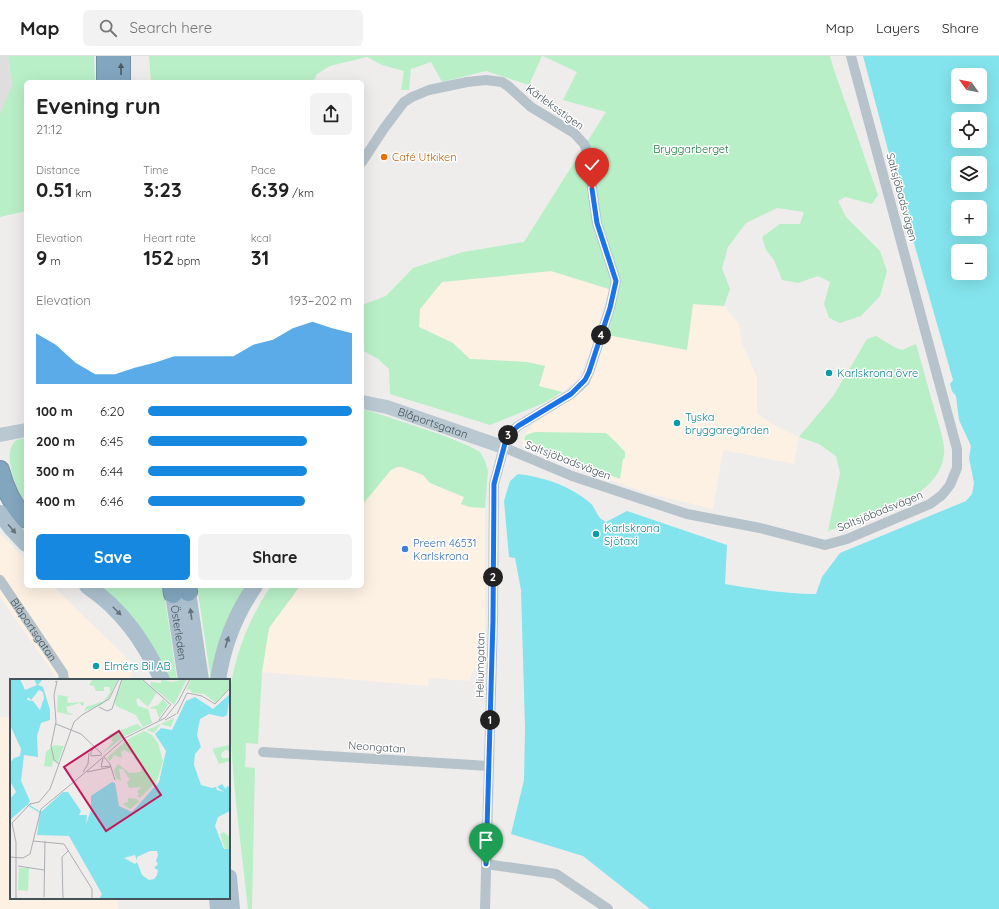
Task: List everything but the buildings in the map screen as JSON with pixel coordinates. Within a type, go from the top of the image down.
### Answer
[{"type":"highway","points":[[106,56],[106,80]]},
{"type":"highway","points":[[121,56],[121,80]]},
{"type":"highway","points":[[0,470],[4,485],[11,501],[24,517]]},
{"type":"main road","points":[[0,513],[10,528],[24,542]]},
{"type":"main road","points":[[89,588],[115,609],[133,629],[143,643],[161,679]]},
{"type":"main road","points":[[218,679],[228,639],[244,603],[254,588]]},
{"type":"main road","name":"Österleden","points":[[180,589],[186,679]]},
{"type":"main road","name":"Österleden","points":[[180,589],[200,679]]},
{"type":"main road","points":[[230,888],[232,909]]},
{"type":"main road","points":[[217,899],[218,909]]},
{"type":"street","name":"Saltsjöbadsvägen","points":[[503,447],[572,476],[687,514],[760,528],[825,545],[846,539],[930,504],[942,495],[950,485],[957,468],[957,449],[851,56]]},
{"type":"street","name":"Kärleksstigen","points":[[364,159],[384,126],[404,102],[429,90],[467,82],[486,80],[502,82],[532,107],[574,133],[584,144],[589,155],[597,223],[616,281],[610,308],[585,380],[571,394],[561,401],[514,429],[507,436],[503,447]]},
{"type":"street","name":"Blåportsgatan","points":[[364,402],[387,407],[503,447]]},
{"type":"street","points":[[0,435],[24,430]]},
{"type":"street","name":"Heliumgatan","points":[[485,909],[493,596],[494,484],[503,447]]},
{"type":"street","name":"Blåportsgatan","points":[[0,580],[63,673],[64,679]]},
{"type":"street","name":"Neongatan","points":[[263,752],[489,766]]},
{"type":"street","points":[[486,864],[556,874],[608,909]]},
{"type":"shaded area","points":[[0,56],[8,56],[12,85],[0,114]]},
{"type":"shaded area","points":[[551,271],[609,289],[589,355],[577,380],[562,392],[538,386],[545,366],[527,362],[470,359],[453,343],[419,327],[420,309],[442,282]]},
{"type":"shaded area","points":[[693,304],[724,306],[739,324],[742,343],[757,377],[757,413],[774,425],[799,437],[794,464],[723,450],[713,509],[647,493],[526,448],[523,445],[522,441],[524,436],[536,420],[587,384],[595,371],[607,335],[687,349]]},
{"type":"shaded area","points":[[397,467],[402,467],[423,475],[430,483],[464,497],[461,504],[469,507],[485,508],[485,670],[474,669],[469,681],[429,678],[428,686],[262,672],[269,628],[299,588],[364,588],[364,502],[391,470]]},
{"type":"shaded area","points":[[0,534],[24,558],[24,588],[55,588],[133,664],[130,679],[57,679],[0,597]]},
{"type":"shaded area","points":[[0,717],[10,717],[10,899],[118,899],[118,909],[0,909]]},
{"type":"green space","points":[[8,56],[94,56],[95,80],[24,80],[24,211],[0,217],[0,114],[12,85]]},
{"type":"green space","points":[[149,56],[542,56],[529,85],[486,71],[442,82],[431,62],[411,69],[409,90],[401,90],[404,71],[382,65],[367,57],[330,66],[317,74],[314,80],[151,80]]},
{"type":"green space","name":"Bryggarberget","points":[[543,56],[830,56],[878,195],[872,204],[845,197],[838,201],[846,217],[880,251],[887,271],[880,296],[861,316],[840,323],[829,318],[824,304],[830,282],[818,276],[798,283],[782,280],[774,260],[766,250],[762,237],[780,224],[800,224],[804,212],[777,208],[746,223],[728,247],[722,268],[730,289],[724,306],[693,304],[687,350],[607,335],[619,290],[609,289],[551,271],[442,282],[420,309],[419,327],[453,343],[470,359],[527,362],[545,366],[539,386],[562,392],[544,403],[490,425],[390,394],[389,369],[378,359],[364,351],[364,304],[386,296],[413,268],[463,252],[524,242],[606,112],[563,100],[577,72]]},
{"type":"green space","points":[[876,336],[902,350],[916,344],[942,434],[944,454],[939,470],[929,484],[915,495],[880,513],[828,531],[840,473],[836,456],[819,444],[799,437],[834,395],[867,339]]},
{"type":"green space","points":[[364,410],[442,435],[480,452],[488,471],[485,508],[469,507],[461,504],[464,497],[430,483],[423,475],[402,467],[397,467],[391,470],[364,503]]},
{"type":"green space","points":[[535,432],[606,433],[625,452],[620,479],[527,442],[524,439],[526,435]]},
{"type":"green space","points":[[24,438],[24,501],[18,490],[10,461],[12,445],[17,440]]},
{"type":"green space","points":[[98,588],[163,588],[177,679],[168,679]]},
{"type":"green space","points":[[197,588],[246,588],[211,679]]},
{"type":"green space","points":[[270,588],[299,588],[269,628],[262,672],[258,744],[246,743],[245,767],[255,768],[252,909],[248,909],[234,782],[230,691],[241,645],[251,621]]},
{"type":"water","points":[[863,56],[999,56],[999,909],[650,909],[583,856],[511,834],[524,780],[525,727],[521,590],[515,558],[509,557],[504,501],[510,481],[518,474],[537,477],[564,486],[592,504],[600,518],[606,522],[627,511],[727,545],[725,584],[770,591],[816,594],[822,577],[840,553],[966,501],[972,494],[974,483],[969,458],[971,446],[959,420],[956,396],[952,391],[950,384],[953,380],[896,180]]},
{"type":"place","name":"Café Utkiken","points":[[384,157]]},
{"type":"place","name":"Karlskrona övre","points":[[829,373]]},
{"type":"place","name":"Tyska bryggaregården","points":[[677,423]]},
{"type":"place","name":"Karlskrona Sjötaxi","points":[[596,534]]},
{"type":"place","name":"Preem 46531 Karlskrona","points":[[405,549]]},
{"type":"place","name":"Elmérs Bil AB","points":[[96,666]]},
{"type":"route","points":[[486,864],[493,620],[495,516],[494,484],[507,436],[518,426],[571,394],[585,380],[589,372],[610,308],[616,281],[597,223],[592,189]]}]
